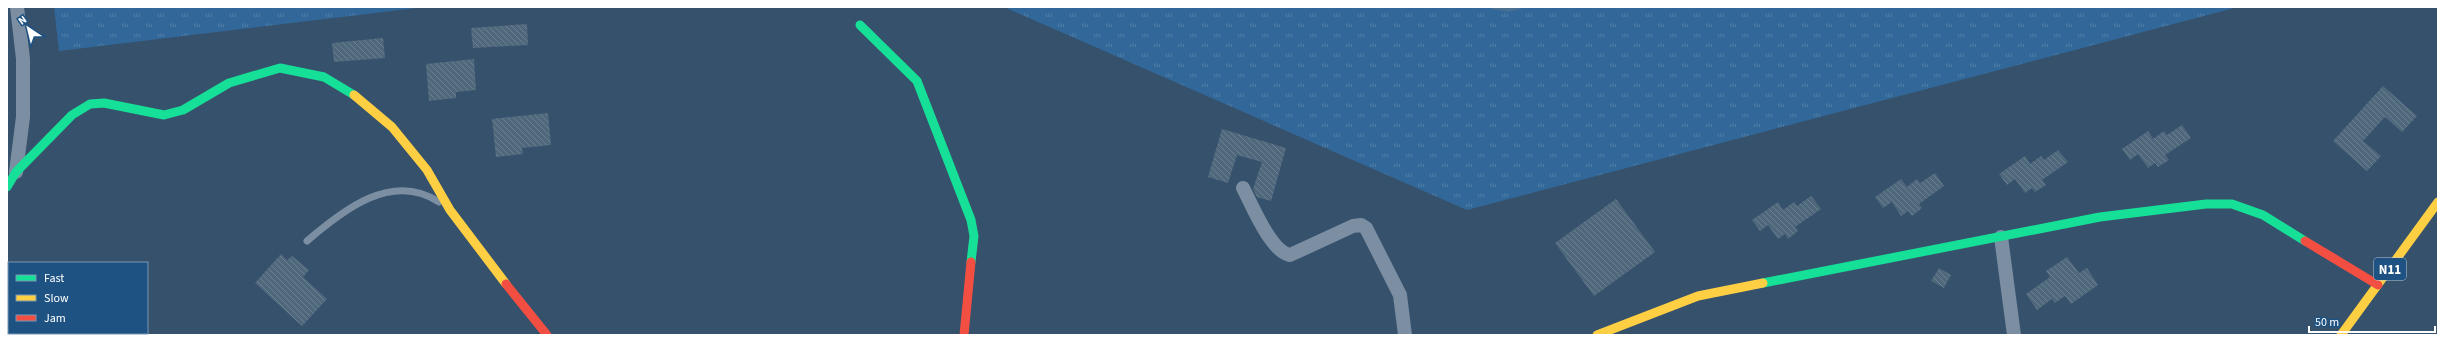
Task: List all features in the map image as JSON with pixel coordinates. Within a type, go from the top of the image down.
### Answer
[{"type":"main road","points":[[860,25],[917,81],[971,220],[974,236],[964,335]]},
{"type":"main road","points":[[7,186],[16,172],[72,115],[90,104],[104,103],[164,115],[183,110],[229,83],[280,68],[324,77],[354,96],[392,127],[427,170],[450,210],[522,307],[546,335]]},
{"type":"main road","name":"N11","points":[[2341,335],[2438,202]]},
{"type":"main road","points":[[1597,335],[1698,296],[2100,217],[2167,207],[2232,204],[2262,215],[2378,286]]},
{"type":"street","points":[[16,172],[23,117],[23,59],[17,7]]},
{"type":"street","points":[[1243,188],[1273,244],[1284,254],[1290,255],[1353,226],[1361,224],[1366,228],[1400,295],[1405,335]]},
{"type":"street","points":[[2001,237],[2014,335]]},
{"type":"lane","points":[[307,241],[344,211],[369,197],[400,189],[428,195],[450,210]]},
{"type":"green space","points":[[54,7],[425,7],[59,51]]},
{"type":"green space","points":[[1004,7],[2238,7],[1467,210]]},
{"type":"building","points":[[527,24],[528,45],[473,48],[471,28]]},
{"type":"building","points":[[383,38],[385,58],[334,62],[332,43]]},
{"type":"building","points":[[474,59],[476,90],[456,92],[456,98],[429,101],[426,64]]},
{"type":"building","points":[[2383,86],[2417,116],[2402,132],[2385,117],[2363,141],[2381,156],[2367,171],[2333,141]]},
{"type":"building","points":[[548,113],[551,145],[522,148],[523,154],[496,157],[492,119]]},
{"type":"building","points":[[2182,125],[2191,138],[2165,155],[2169,160],[2158,167],[2155,163],[2148,168],[2138,154],[2130,160],[2122,149],[2148,131],[2153,139],[2164,131],[2167,135]]},
{"type":"building","points":[[1222,129],[1286,148],[1271,201],[1257,197],[1253,189],[1262,162],[1237,155],[1228,183],[1208,177]]},
{"type":"building","points":[[2058,150],[2068,162],[2042,180],[2046,185],[2035,192],[2032,188],[2025,193],[2015,179],[2007,185],[1999,174],[2025,156],[2030,164],[2041,156],[2044,160]]},
{"type":"building","points":[[1935,173],[1944,186],[1919,204],[1922,208],[1912,216],[1908,211],[1901,216],[1892,202],[1883,208],[1875,197],[1901,179],[1907,187],[1917,179],[1920,183]]},
{"type":"building","points":[[1811,196],[1821,209],[1795,227],[1798,231],[1788,239],[1785,234],[1778,239],[1768,225],[1760,231],[1752,220],[1778,202],[1783,210],[1794,202],[1797,206]]},
{"type":"building","points":[[1616,199],[1655,252],[1594,296],[1555,243]]},
{"type":"building","points":[[281,254],[287,260],[292,256],[309,270],[303,277],[327,299],[302,326],[255,283]]},
{"type":"building","points":[[2067,257],[2079,273],[2087,268],[2098,285],[2071,304],[2065,296],[2055,303],[2052,299],[2037,310],[2026,294],[2050,277],[2046,271]]},
{"type":"building","points":[[1939,268],[1951,275],[1944,288],[1931,281]]},
{"type":"waterway","points":[[1494,7],[1508,9],[1518,7]]},
{"type":"traffic: fast","points":[[860,25],[917,81],[971,220],[974,236],[971,262]]},
{"type":"traffic: fast","points":[[7,187],[16,172],[72,115],[90,104],[104,103],[164,115],[183,110],[229,83],[280,68],[324,77],[354,95]]},
{"type":"traffic: fast","points":[[1763,283],[2100,217],[2206,204],[2232,204],[2263,215],[2305,241]]},
{"type":"traffic: slow","points":[[354,95],[392,127],[427,170],[450,210],[506,284]]},
{"type":"traffic: slow","points":[[2341,335],[2438,202]]},
{"type":"traffic: slow","points":[[1597,335],[1698,296],[1763,283]]},
{"type":"traffic: jam","points":[[2305,241],[2378,285]]},
{"type":"traffic: jam","points":[[964,335],[971,262]]},
{"type":"traffic: jam","points":[[506,284],[547,335]]}]
